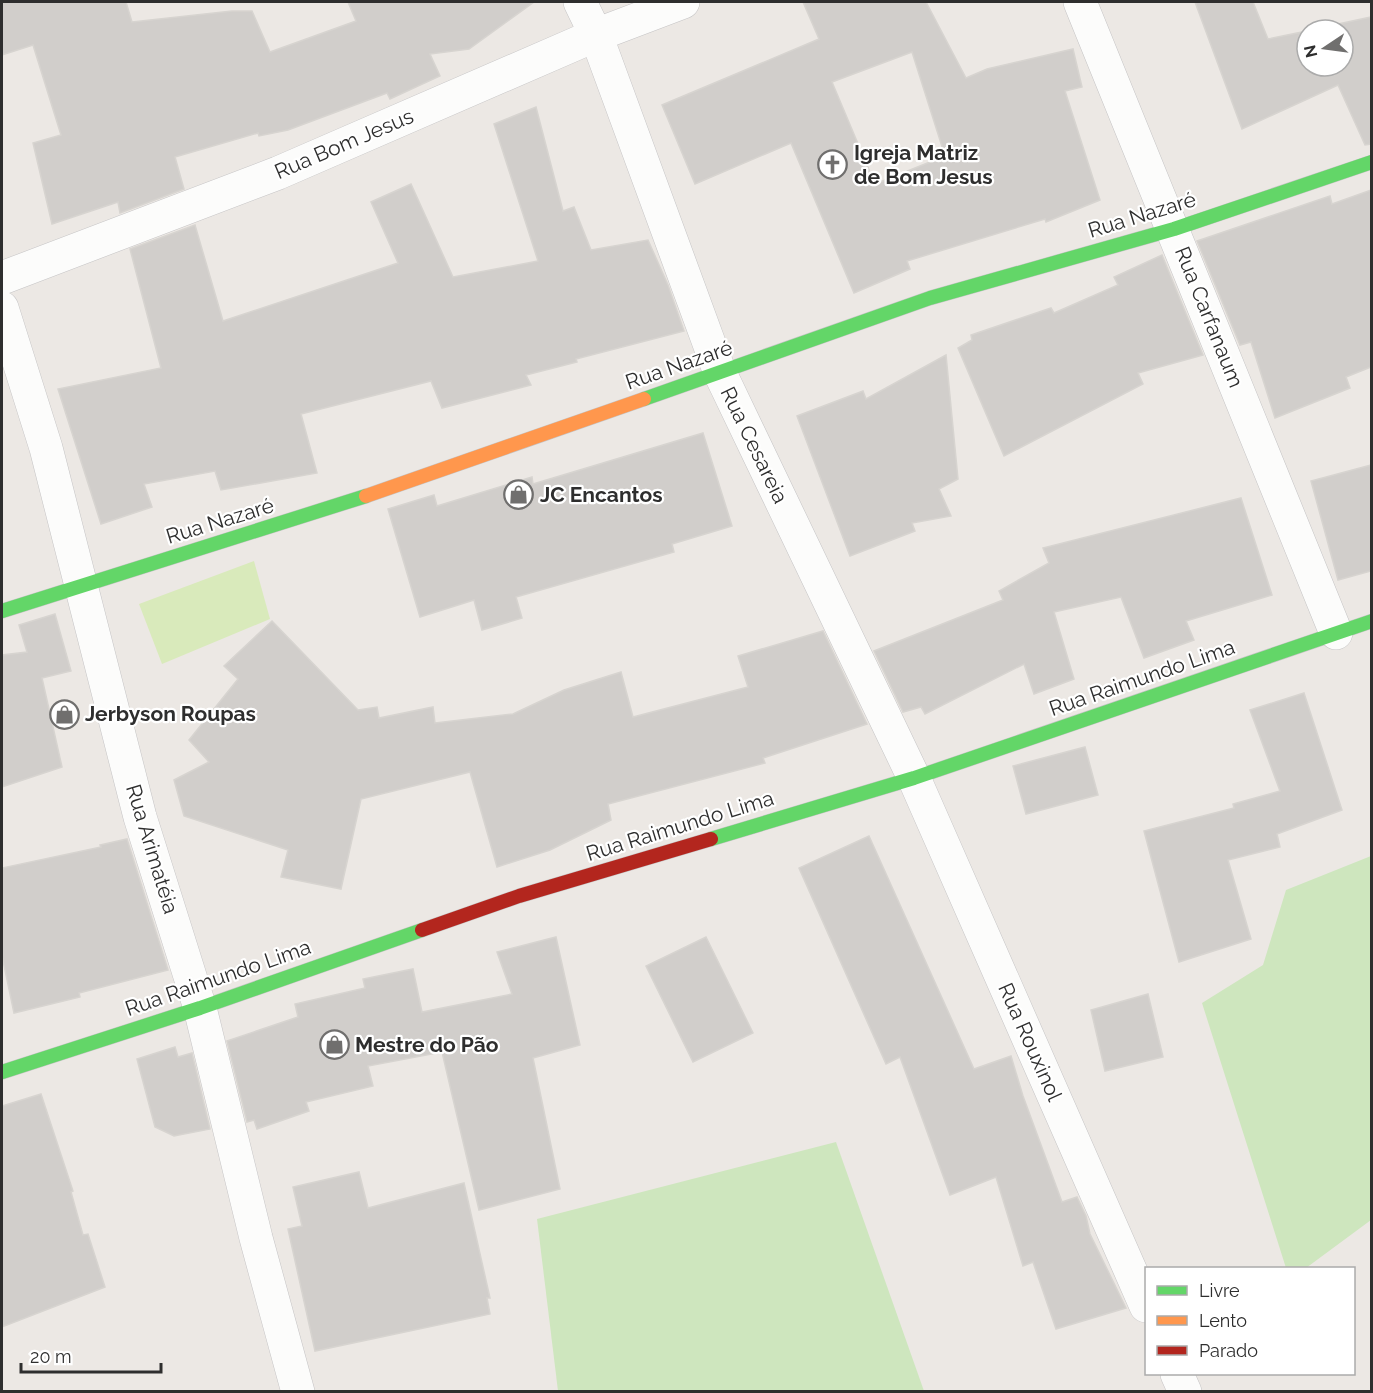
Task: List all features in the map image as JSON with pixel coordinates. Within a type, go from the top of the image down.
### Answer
[{"type":"street","name":"Rua Cesareia","points":[[580,2],[596,35],[720,373],[914,778]]},
{"type":"street","name":"Rua Bom Jesus","points":[[2,278],[279,173],[596,35],[682,2]]},
{"type":"street","name":"Rua Carfanaum","points":[[1080,2],[1336,633]]},
{"type":"street","name":"Rua Nazaré","points":[[2,611],[338,506],[930,298],[1174,230],[1371,162]]},
{"type":"street","name":"Rua Arimatéia","points":[[2,308],[46,448],[140,817],[200,1008],[256,1238],[298,1392]]},
{"type":"street","name":"Rua Raimundo Lima","points":[[2,1072],[200,1008],[519,896],[914,778],[1371,621]]},
{"type":"street","name":"Rua Rouxinol","points":[[914,778],[1145,1304]]},
{"type":"street","points":[[1177,1375],[1185,1392]]},
{"type":"green space","points":[[254,561],[270,619],[162,664],[139,604]]},
{"type":"green space","points":[[1371,856],[1371,1220],[1307,1267],[1286,1267],[1202,1003],[1263,965],[1286,890]]},
{"type":"green space","points":[[836,1142],[924,1391],[558,1391],[537,1219]]},
{"type":"building","points":[[2,2],[126,2],[132,22],[232,11],[252,11],[270,52],[356,21],[348,2],[534,2],[469,49],[430,54],[440,76],[390,99],[387,93],[288,130],[259,136],[258,133],[175,157],[184,189],[120,213],[118,202],[52,224],[33,143],[61,135],[33,45],[2,55]]},
{"type":"building","points":[[803,2],[926,2],[966,78],[987,69],[1073,49],[1082,87],[1065,91],[1100,200],[1046,222],[1045,219],[907,261],[910,269],[854,293],[791,143],[695,184],[662,105],[819,39]],"holes":[[[912,52],[945,156],[875,184],[832,82]]]},
{"type":"building","points":[[1195,2],[1253,2],[1268,39],[1295,33],[1295,78],[1355,78],[1355,20],[1371,17],[1371,144],[1365,145],[1338,85],[1242,129]]},
{"type":"building","points":[[536,107],[563,211],[574,207],[591,250],[648,240],[668,285],[684,331],[576,359],[577,362],[526,375],[531,385],[442,408],[431,381],[301,414],[317,473],[221,490],[215,471],[144,484],[152,507],[101,524],[58,389],[161,368],[130,249],[195,225],[223,321],[398,263],[371,202],[411,184],[453,277],[538,261],[494,124]]},
{"type":"building","points":[[1371,190],[1371,367],[1346,377],[1350,388],[1275,418],[1251,342],[1240,345],[1197,241],[1330,196],[1332,204]]},
{"type":"building","points":[[1162,255],[1203,355],[1138,373],[1143,384],[1004,456],[958,348],[972,340],[971,335],[1051,308],[1054,313],[1118,285],[1114,277]]},
{"type":"building","points":[[946,355],[958,479],[939,489],[951,516],[912,523],[915,531],[850,556],[797,416],[863,391],[866,399]]},
{"type":"building","points":[[703,433],[732,526],[672,544],[674,552],[516,597],[522,618],[482,630],[474,600],[420,617],[388,509],[434,495],[437,506],[532,477],[533,484]]},
{"type":"building","points":[[1371,465],[1371,571],[1338,580],[1311,481]]},
{"type":"building","points":[[1241,498],[1272,595],[1186,621],[1194,640],[1144,658],[1121,597],[1054,612],[1074,679],[1034,694],[1024,664],[925,714],[921,707],[903,712],[874,651],[1003,600],[999,591],[1049,563],[1043,548]]},
{"type":"building","points":[[55,614],[71,671],[42,678],[62,767],[2,787],[2,655],[27,652],[19,625]]},
{"type":"building","points":[[272,621],[358,710],[377,707],[379,718],[433,707],[435,723],[513,714],[564,690],[621,672],[633,717],[748,687],[738,656],[823,631],[867,724],[763,758],[765,763],[608,804],[611,820],[550,850],[497,867],[470,772],[361,799],[341,889],[281,877],[288,850],[184,816],[174,780],[209,762],[189,740],[238,679],[224,666]]},
{"type":"building","points":[[1304,693],[1342,810],[1277,834],[1280,847],[1228,860],[1251,939],[1179,962],[1144,831],[1234,808],[1233,804],[1280,791],[1250,710]]},
{"type":"building","points":[[1085,747],[1098,795],[1026,814],[1013,766]]},
{"type":"building","points":[[869,836],[974,1069],[1011,1056],[1023,1096],[1062,1202],[1077,1197],[1086,1216],[1090,1234],[1126,1308],[1056,1329],[1033,1262],[1023,1266],[996,1177],[950,1195],[900,1057],[886,1064],[799,868]]},
{"type":"building","points":[[127,839],[168,970],[79,993],[80,997],[14,1013],[2,956],[2,868],[101,847],[100,845]]},
{"type":"building","points":[[556,937],[580,1045],[533,1058],[560,1189],[479,1210],[442,1052],[368,1066],[373,1086],[306,1102],[309,1111],[257,1129],[254,1120],[247,1122],[227,1041],[298,1017],[295,1004],[365,988],[363,979],[413,969],[422,1012],[512,994],[497,952]]},
{"type":"building","points":[[706,937],[753,1033],[693,1062],[646,966]]},
{"type":"building","points":[[1148,994],[1163,1057],[1105,1071],[1091,1010]]},
{"type":"building","points":[[175,1047],[178,1057],[192,1053],[210,1129],[174,1136],[155,1127],[137,1059]]},
{"type":"building","points":[[41,1094],[73,1191],[71,1192],[83,1235],[88,1234],[105,1287],[2,1327],[2,1106]]},
{"type":"building","points":[[359,1172],[368,1208],[464,1183],[490,1298],[487,1298],[490,1314],[315,1351],[288,1229],[302,1226],[293,1187]]},
{"type":"traffic: fast","points":[[644,399],[930,298],[1174,229],[1372,162]]},
{"type":"traffic: fast","points":[[2,611],[366,496]]},
{"type":"traffic: fast","points":[[711,839],[914,778],[1372,621]]},
{"type":"traffic: fast","points":[[2,1072],[200,1008],[422,930]]},
{"type":"traffic: slow","points":[[366,496],[644,399]]},
{"type":"traffic: jam","points":[[422,930],[519,896],[711,839]]},
{"type":"place","name":"Igreja Matriz de Bom Jesus","points":[[833,165]]},
{"type":"place","name":"JC Encantos","points":[[519,495]]},
{"type":"place","name":"Jerbyson Roupas","points":[[64,714]]},
{"type":"place","name":"Mestre do Pão","points":[[334,1045]]}]
